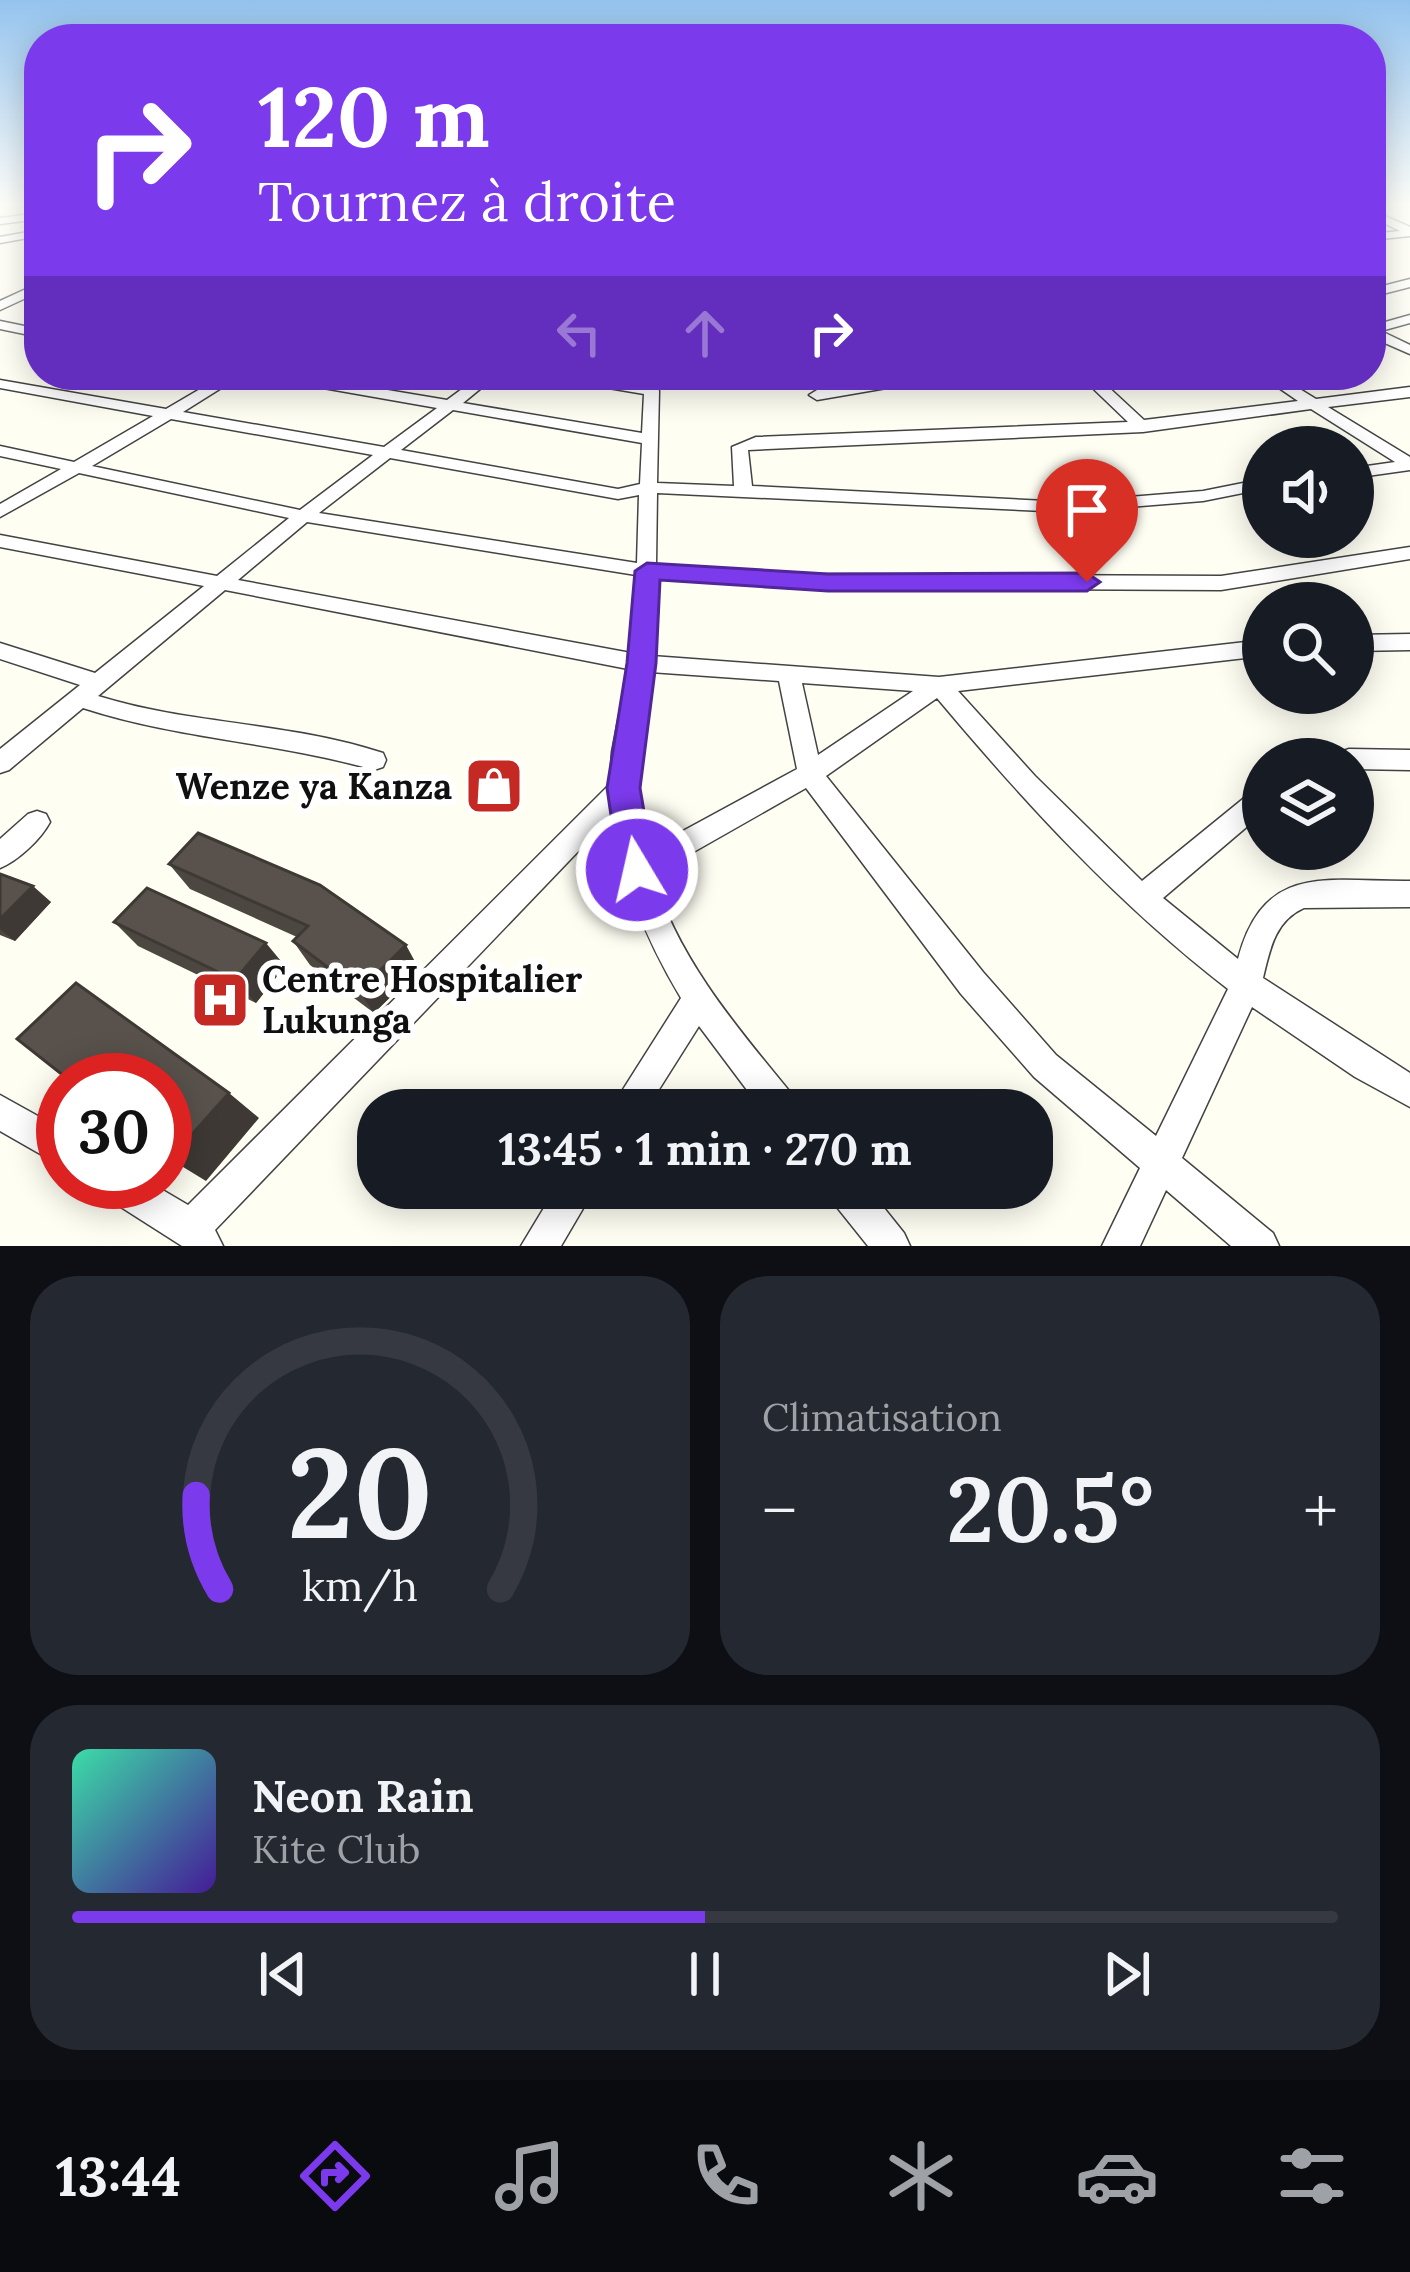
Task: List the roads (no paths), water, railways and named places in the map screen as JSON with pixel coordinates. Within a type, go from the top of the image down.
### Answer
[{"type":"street","points":[[0,325],[24,330]]},
{"type":"street","points":[[20,329],[24,327]]},
{"type":"street","points":[[33,390],[618,494],[648,488],[1067,507],[1204,496],[1242,488]]},
{"type":"street","points":[[0,512],[211,390]]},
{"type":"street","points":[[360,390],[649,439]]},
{"type":"street","points":[[0,763],[303,516],[469,390]]},
{"type":"street","points":[[650,390],[641,663],[623,788],[637,870],[668,953],[697,1001],[766,1089]]},
{"type":"street","points":[[817,395],[848,390]]},
{"type":"street","points":[[1102,390],[1143,427]]},
{"type":"street","points":[[1291,390],[1410,465]]},
{"type":"street","points":[[744,492],[740,447],[756,442],[1143,427],[1410,392]]},
{"type":"street","points":[[0,451],[303,516],[647,571],[874,583],[1221,583],[1410,553]]},
{"type":"street","points":[[1374,469],[1410,465]]},
{"type":"street","points":[[0,541],[641,663],[939,685],[1242,651]]},
{"type":"street","points":[[1374,643],[1410,642]]},
{"type":"street","points":[[0,652],[91,691],[142,720],[291,740],[374,760]]},
{"type":"street","points":[[789,674],[810,774],[972,983],[1045,1066],[1260,1246]]},
{"type":"street","points":[[637,870],[810,774],[939,685]]},
{"type":"street","points":[[939,685],[1007,766],[1141,899],[1245,988],[1410,1090]]},
{"type":"street","points":[[1374,759],[1410,760]]},
{"type":"street","points":[[156,1209],[197,1237],[623,788]]},
{"type":"street","points":[[1141,899],[1242,815]]},
{"type":"street","points":[[0,856],[37,822]]},
{"type":"street","points":[[1121,1246],[1245,988],[1259,933],[1280,905],[1303,895],[1410,895]]},
{"type":"street","points":[[640,1089],[697,1001]]},
{"type":"street","points":[[0,1112],[36,1134]]},
{"type":"street","points":[[540,1246],[564,1209]]},
{"type":"street","points":[[862,1209],[891,1246]]},
{"type":"place","name":"Wenze ya Kanza","points":[[494,786]]},
{"type":"place","name":"Centre Hospitalier Lukunga","points":[[220,1000]]}]
